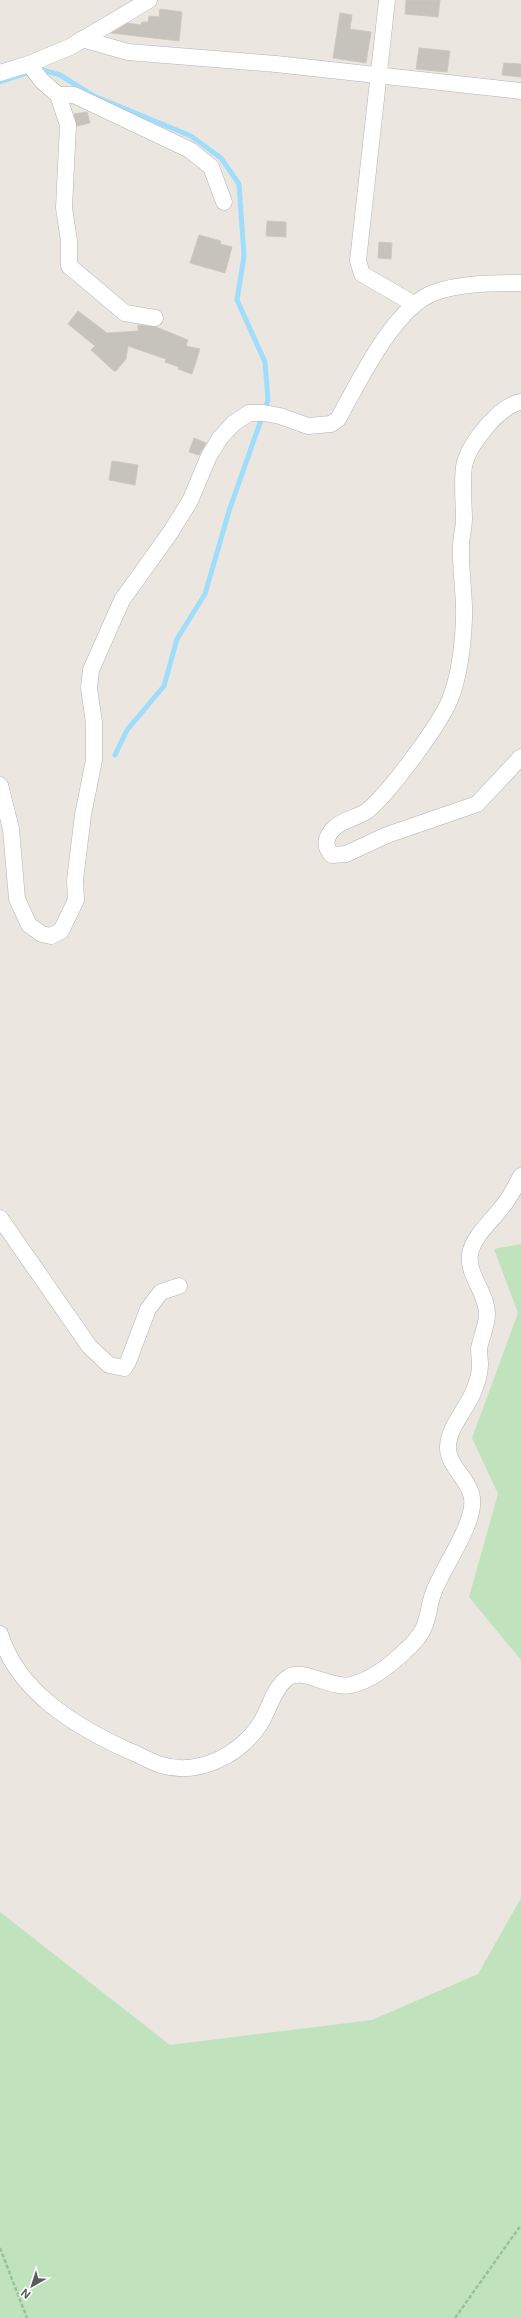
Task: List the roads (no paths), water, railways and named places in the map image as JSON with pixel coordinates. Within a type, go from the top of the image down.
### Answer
[{"type":"street","points":[[0,74],[70,47],[149,0]]},
{"type":"street","points":[[387,0],[358,261],[362,274],[414,304]]},
{"type":"street","points":[[82,39],[128,52],[276,64],[378,77],[521,91]]},
{"type":"street","points":[[29,64],[42,81],[58,95],[68,125],[64,208],[69,241],[69,266],[125,313],[155,318]]},
{"type":"street","points":[[58,95],[74,96],[190,150],[211,168],[224,202]]},
{"type":"street","points":[[0,786],[6,802],[17,899],[29,925],[42,934],[51,936],[61,932],[76,900],[75,880],[83,815],[94,760],[94,723],[89,688],[91,670],[122,600],[170,533],[190,501],[209,456],[220,438],[234,422],[249,413],[264,413],[280,416],[308,426],[331,424],[338,419],[371,361],[395,326],[414,304],[433,293],[453,288],[486,283],[521,283]]},
{"type":"street","points":[[521,402],[514,403],[501,411],[482,434],[464,462],[464,522],[461,545],[464,619],[460,659],[452,694],[440,719],[398,777],[376,803],[366,811],[334,828],[328,836],[326,845],[327,850],[332,855],[339,856],[387,836],[477,804],[521,757]]},
{"type":"street","points":[[0,1634],[12,1661],[24,1676],[62,1715],[100,1738],[158,1764],[174,1768],[193,1768],[210,1764],[228,1755],[244,1743],[259,1726],[278,1690],[287,1677],[298,1674],[334,1685],[349,1686],[374,1676],[391,1664],[409,1648],[421,1633],[427,1620],[432,1595],[467,1524],[473,1508],[469,1488],[451,1458],[447,1448],[450,1438],[473,1393],[478,1379],[480,1364],[479,1353],[486,1326],[486,1305],[470,1264],[470,1252],[476,1239],[503,1206],[521,1176]]},
{"type":"street","points":[[0,1218],[89,1346],[109,1365],[124,1368],[128,1362],[148,1309],[161,1292],[179,1286]]},
{"type":"waterway","points":[[0,82],[39,69],[60,75],[94,96],[191,136],[221,158],[239,184],[244,256],[237,300],[265,362],[268,400],[229,511],[205,594],[177,639],[164,686],[127,730],[115,755]]}]
